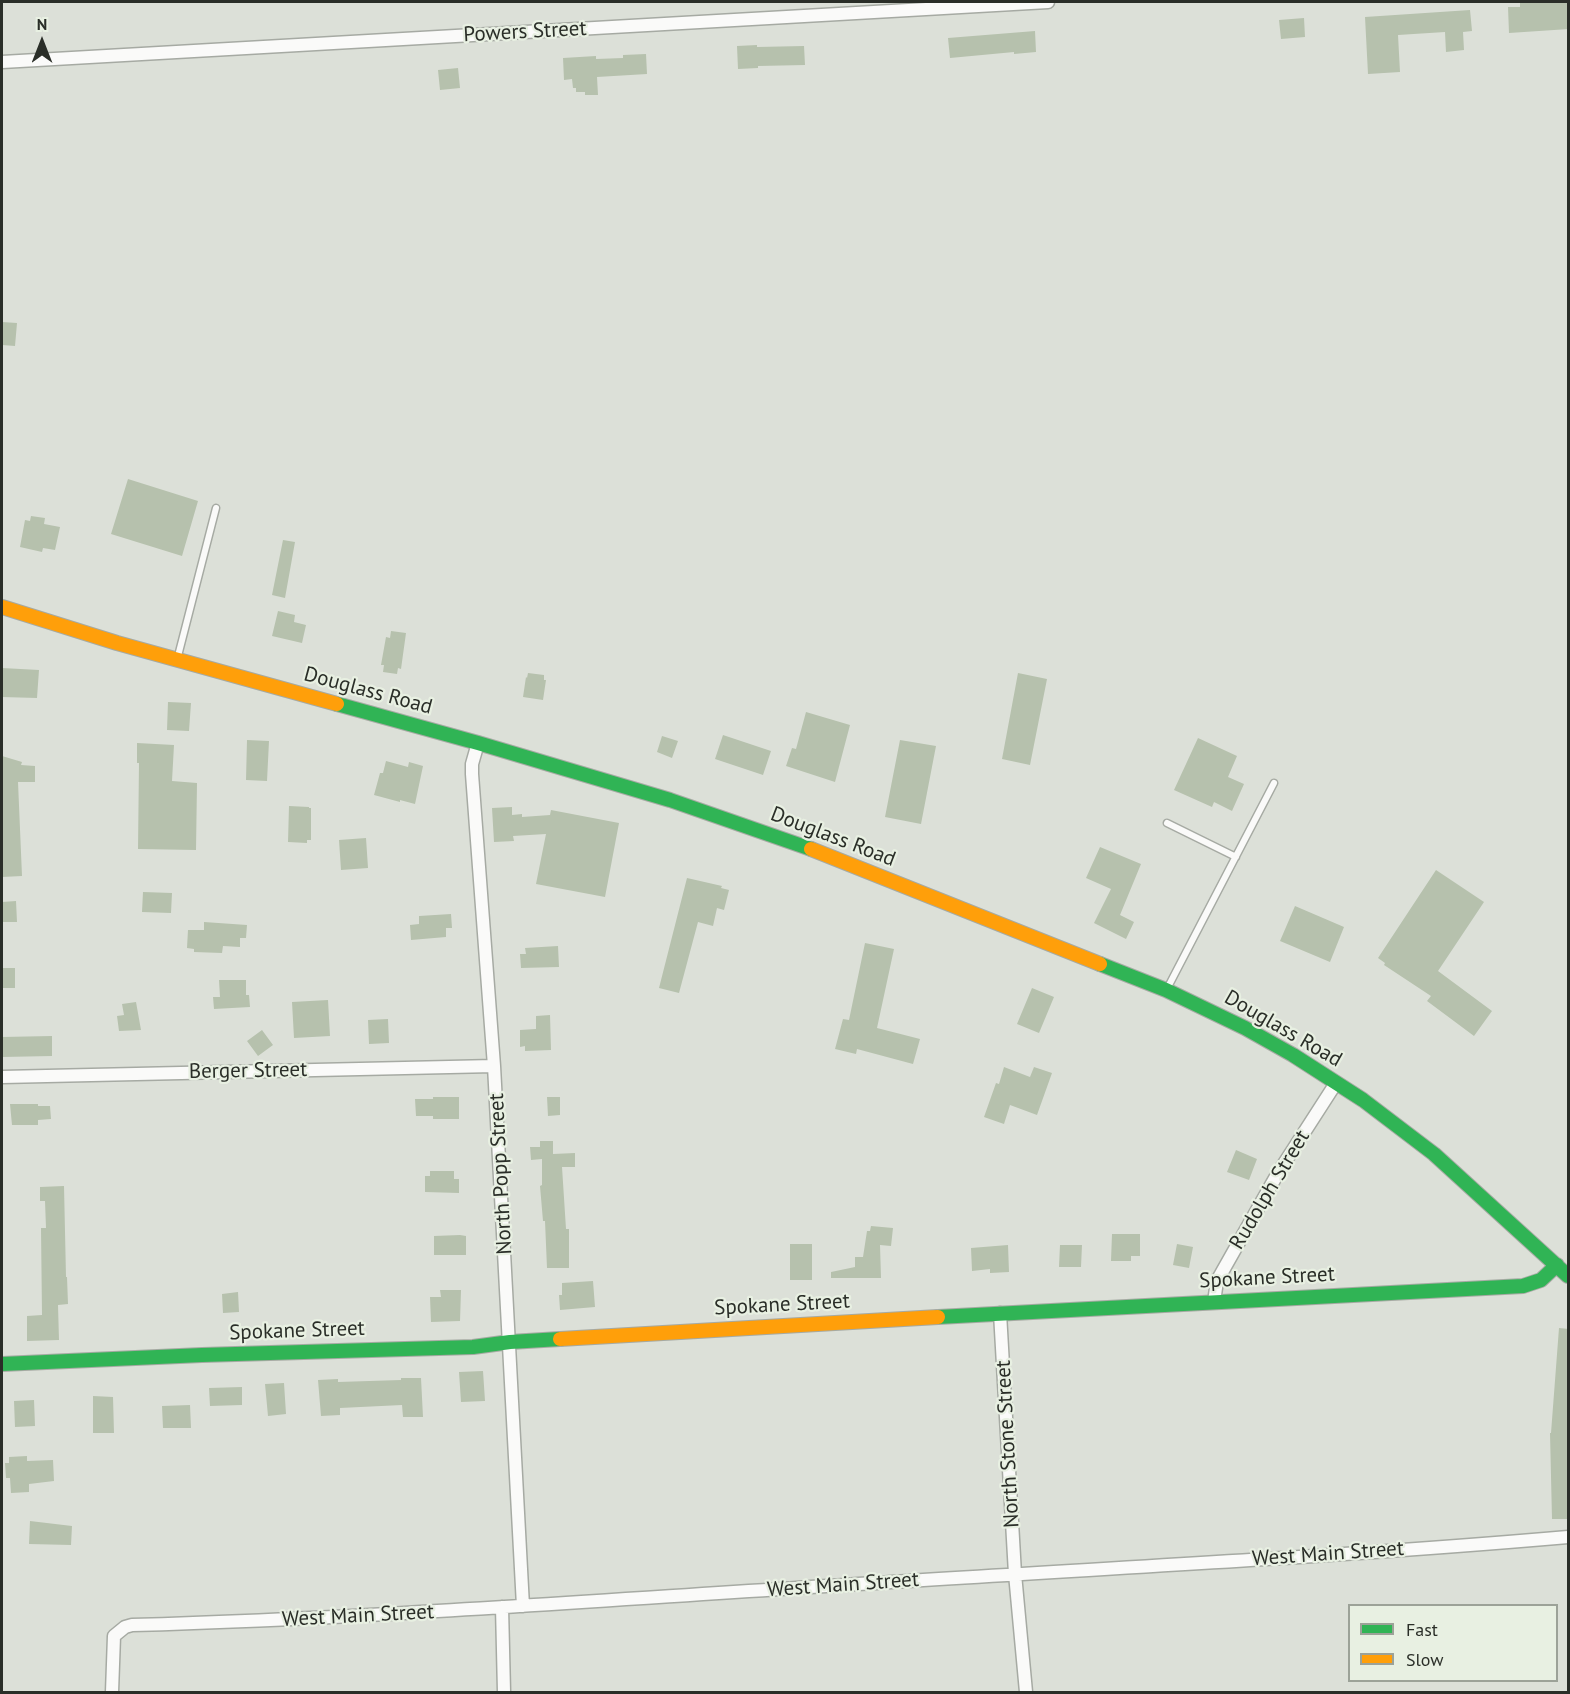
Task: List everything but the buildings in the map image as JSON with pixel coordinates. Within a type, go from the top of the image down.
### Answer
[{"type":"main road","name":"Douglass Road","points":[[2,607],[69,629],[648,793],[829,857],[1166,990],[1245,1028],[1293,1055],[1399,1126],[1434,1154],[1569,1276]]},
{"type":"main road","name":"Spokane Street","points":[[2,1364],[473,1347],[510,1342],[1000,1313],[1523,1286],[1541,1280],[1557,1265]]},
{"type":"street","name":"Powers Street","points":[[2,62],[1048,2]]},
{"type":"street","name":"North Popp Street","points":[[478,743],[472,764],[472,774],[494,1066],[523,1606]]},
{"type":"street","name":"Berger Street","points":[[2,1077],[494,1066]]},
{"type":"street","name":"Rudolph Street","points":[[1214,1302],[1216,1281],[1278,1173],[1336,1083]]},
{"type":"street","name":"North Stone Street","points":[[1000,1313],[1015,1574],[1026,1692]]},
{"type":"street","name":"West Main Street","points":[[112,1692],[114,1636],[125,1627],[132,1625],[262,1622],[1569,1537]]},
{"type":"street","points":[[502,1607],[504,1692]]},
{"type":"lane","points":[[177,660],[216,508]]},
{"type":"lane","points":[[1166,990],[1274,783]]},
{"type":"lane","points":[[1167,823],[1236,857]]},
{"type":"traffic: fast","points":[[337,704],[670,800],[811,849]]},
{"type":"traffic: fast","points":[[1100,964],[1166,990],[1245,1028],[1293,1055],[1363,1100],[1434,1154],[1568,1276]]},
{"type":"traffic: fast","points":[[938,1317],[1523,1286],[1541,1280],[1557,1265]]},
{"type":"traffic: fast","points":[[2,1364],[473,1347],[560,1339]]},
{"type":"traffic: slow","points":[[2,607],[117,643],[337,704]]},
{"type":"traffic: slow","points":[[811,849],[1100,964]]},
{"type":"traffic: slow","points":[[560,1339],[938,1317]]}]
